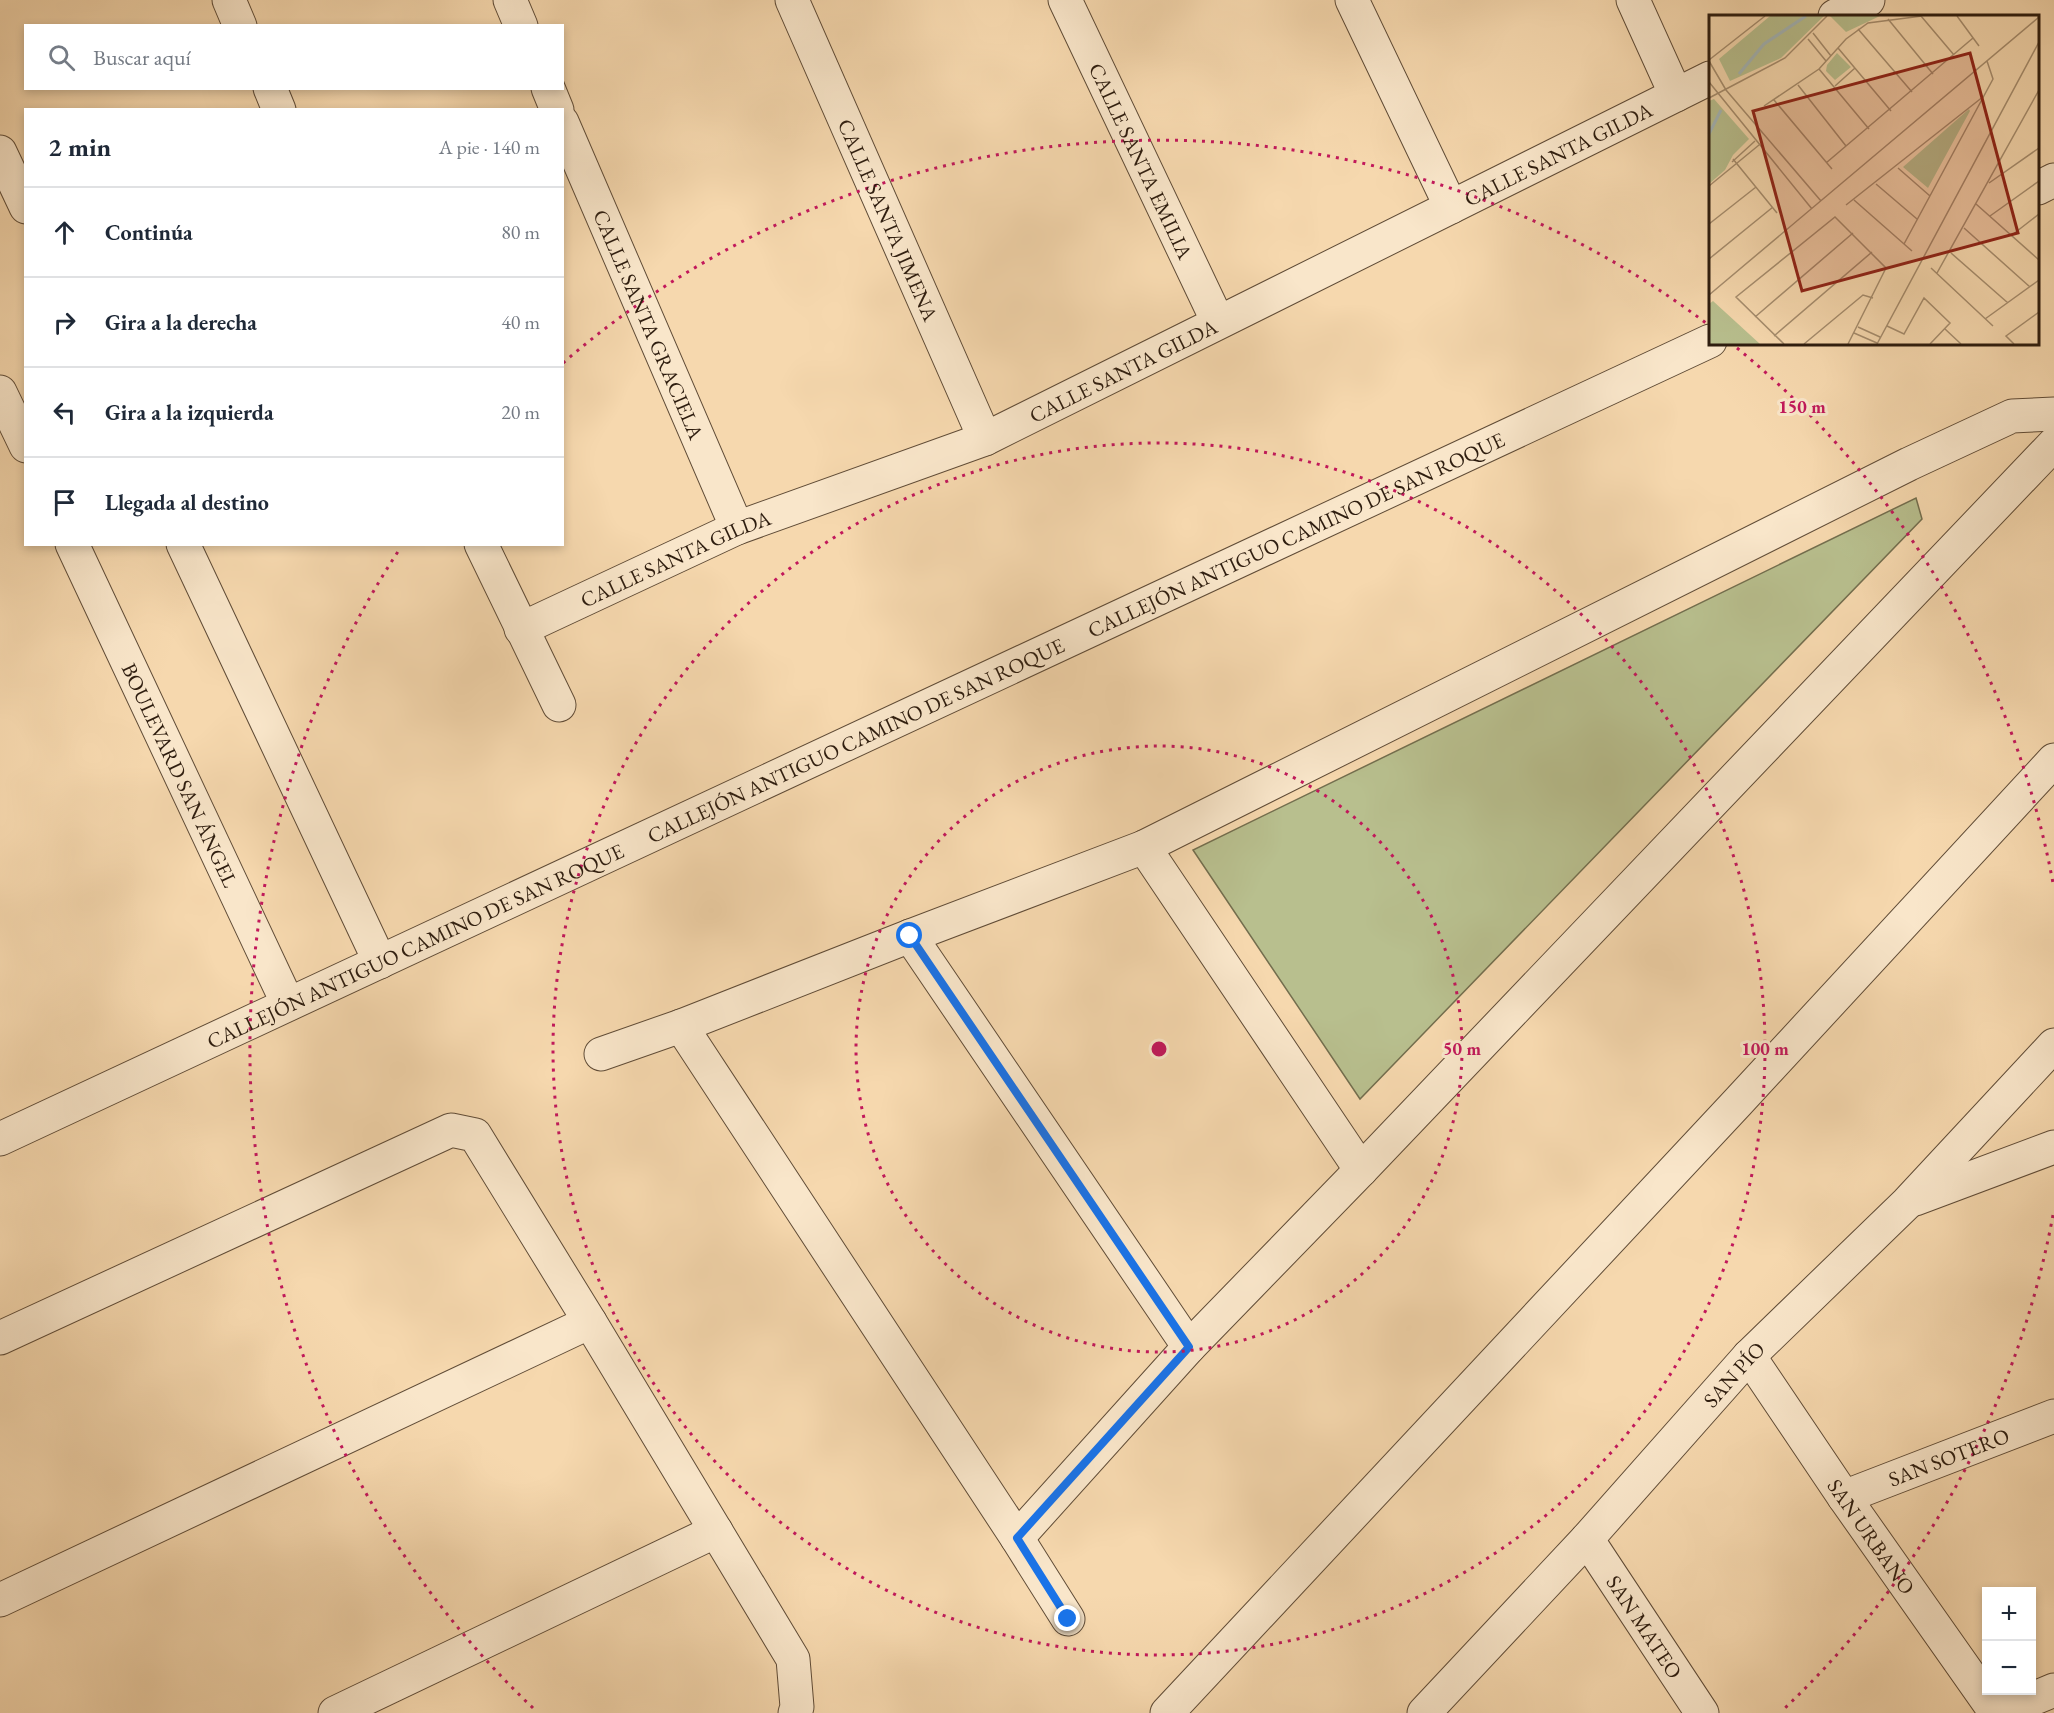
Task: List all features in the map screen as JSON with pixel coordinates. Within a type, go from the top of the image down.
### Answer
[{"type":"street","points":[[229,0],[239,24]]},
{"type":"street","points":[[510,0],[520,24]]},
{"type":"street","name":"CALLE SANTA JIMENA","points":[[792,0],[985,439]]},
{"type":"street","name":"CALLE SANTA EMILIA","points":[[1065,0],[1218,322]]},
{"type":"street","points":[[1352,0],[1451,207]]},
{"type":"street","points":[[1633,0],[1676,95]]},
{"type":"street","points":[[1837,15],[1868,0]]},
{"type":"street","name":"CALLE SANTA GILDA","points":[[520,629],[736,528],[985,439],[1709,78]]},
{"type":"street","points":[[271,90],[278,108]]},
{"type":"street","points":[[549,90],[556,108]]},
{"type":"street","name":"CALLE SANTA GRACIELA","points":[[564,127],[736,528]]},
{"type":"street","points":[[0,152],[24,203]]},
{"type":"street","points":[[2039,187],[2054,180]]},
{"type":"street","name":"CALLEJÓN ANTIGUO CAMINO DE SAN ROQUE","points":[[0,1139],[1709,340]]},
{"type":"street","points":[[0,392],[24,442]]},
{"type":"street","points":[[601,1054],[681,1026],[910,936],[1144,848],[1909,464],[2012,416],[2054,414]]},
{"type":"street","points":[[1017,1538],[1189,1347],[2054,444]]},
{"type":"street","name":"BOULEVARD SAN ÁNGEL","points":[[73,546],[288,1004]]},
{"type":"street","points":[[184,546],[380,962]]},
{"type":"street","points":[[482,546],[520,629],[559,705]]},
{"type":"street","points":[[1167,1713],[1730,1111],[2054,760]]},
{"type":"street","points":[[1144,848],[1361,1170]]},
{"type":"street","points":[[910,936],[1189,1347]]},
{"type":"street","points":[[681,1026],[1068,1619]]},
{"type":"street","name":"SAN PÍO","points":[[1424,1713],[1587,1539],[1749,1356],[1908,1202],[2054,1045]]},
{"type":"street","points":[[0,1338],[451,1130],[475,1135],[793,1659],[797,1707],[795,1713]]},
{"type":"street","points":[[1908,1202],[2054,1148]]},
{"type":"street","points":[[0,1600],[590,1322]]},
{"type":"street","name":"SAN URBANO","points":[[1749,1356],[1844,1497],[1997,1713]]},
{"type":"street","name":"SAN SOTERO","points":[[1844,1497],[2054,1416]]},
{"type":"street","points":[[335,1713],[716,1531]]},
{"type":"street","name":"SAN MATEO","points":[[1587,1539],[1702,1713]]},
{"type":"street","points":[[1997,1713],[2054,1690]]},
{"type":"green space","points":[[1916,498],[1922,519],[1360,1099],[1193,850]]},
{"type":"route","points":[[910,936],[1189,1347],[1017,1538],[1068,1619]]}]
